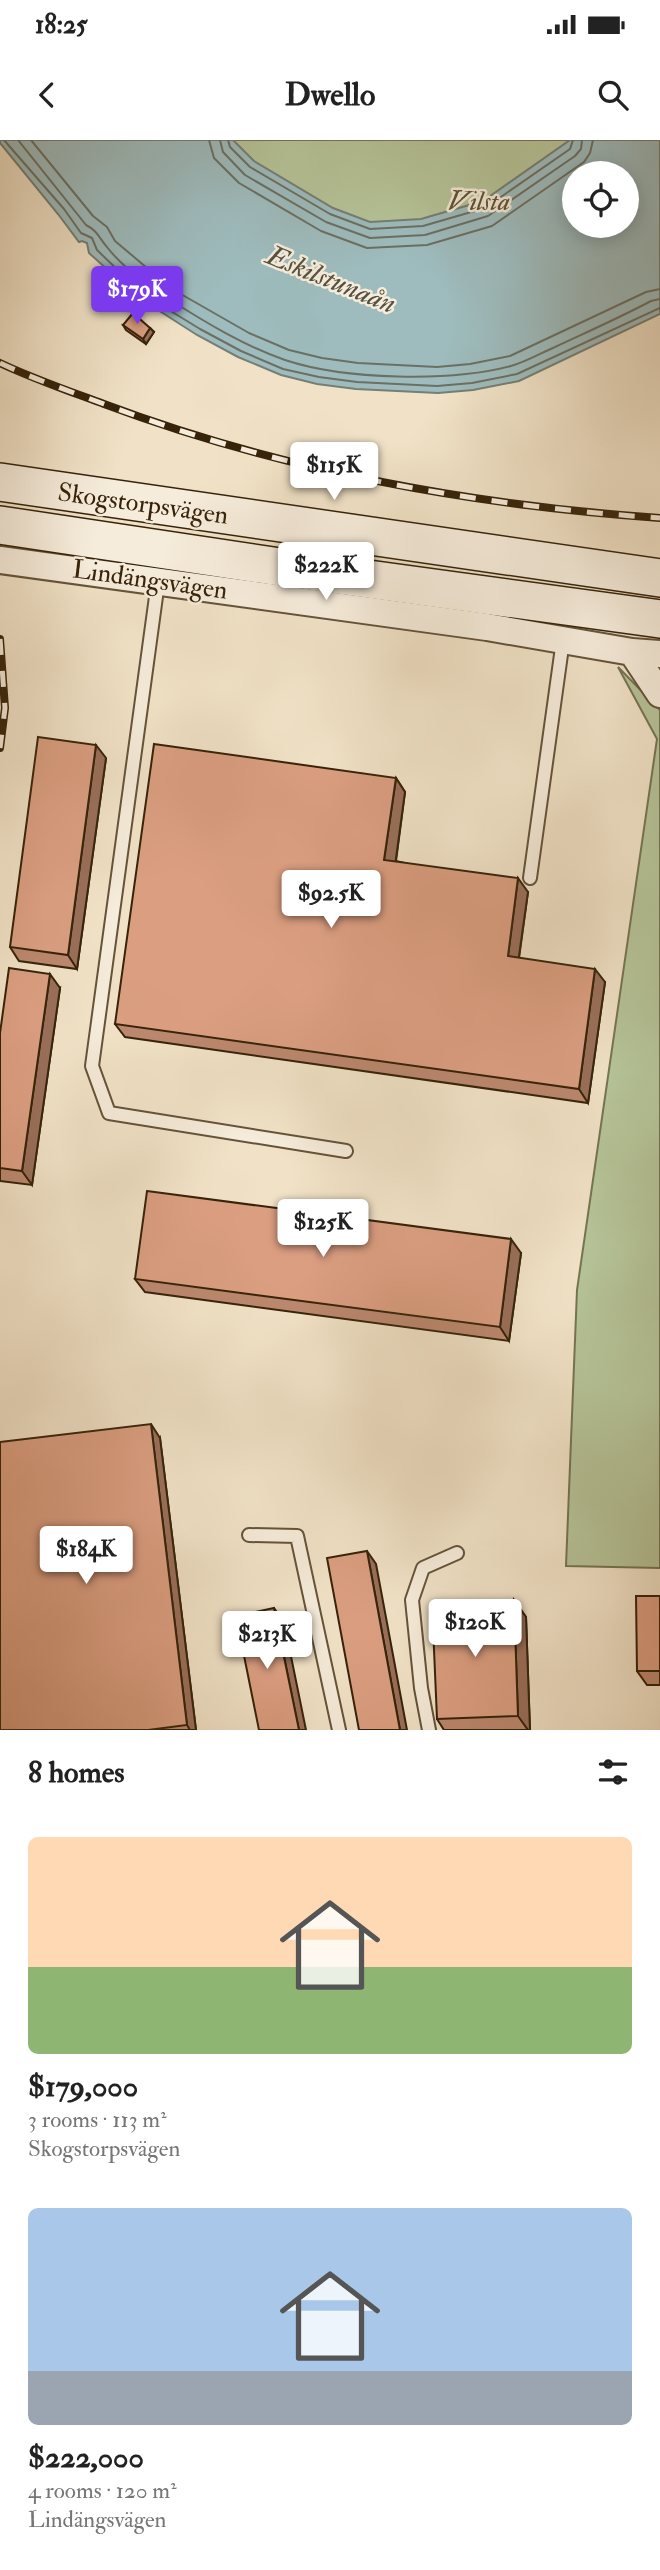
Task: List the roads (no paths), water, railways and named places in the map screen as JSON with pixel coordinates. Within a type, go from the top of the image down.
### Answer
[{"type":"main road","name":"Skogstorpsvägen","points":[[0,482],[660,578]]},
{"type":"main road","name":"Skogstorpsvägen","points":[[0,525],[660,619]]},
{"type":"street","name":"Lindängsvägen","points":[[0,560],[487,627],[632,652],[660,654]]},
{"type":"street","points":[[632,652],[660,694]]},
{"type":"lane","points":[[158,582],[92,1066],[109,1113],[346,1151]]},
{"type":"lane","points":[[530,878],[563,640]]},
{"type":"lane","points":[[249,1535],[297,1536],[339,1730]]},
{"type":"lane","points":[[429,1730],[421,1688],[412,1600],[423,1568],[457,1553]]},
{"type":"water","name":"Eskilstunaån","points":[[0,140],[233,140],[254,161],[333,208],[370,222],[421,219],[483,201],[570,140],[660,140],[660,314],[519,381],[473,390],[438,393],[317,384],[281,375],[238,357],[158,310],[89,253],[87,243],[79,242]]},
{"type":"railway","points":[[0,363],[171,428],[308,466],[448,494],[660,518]]},
{"type":"railway","points":[[0,639],[5,708],[0,748]]},
{"type":"park label","name":"Vilsta","points":[[479,202]]}]
